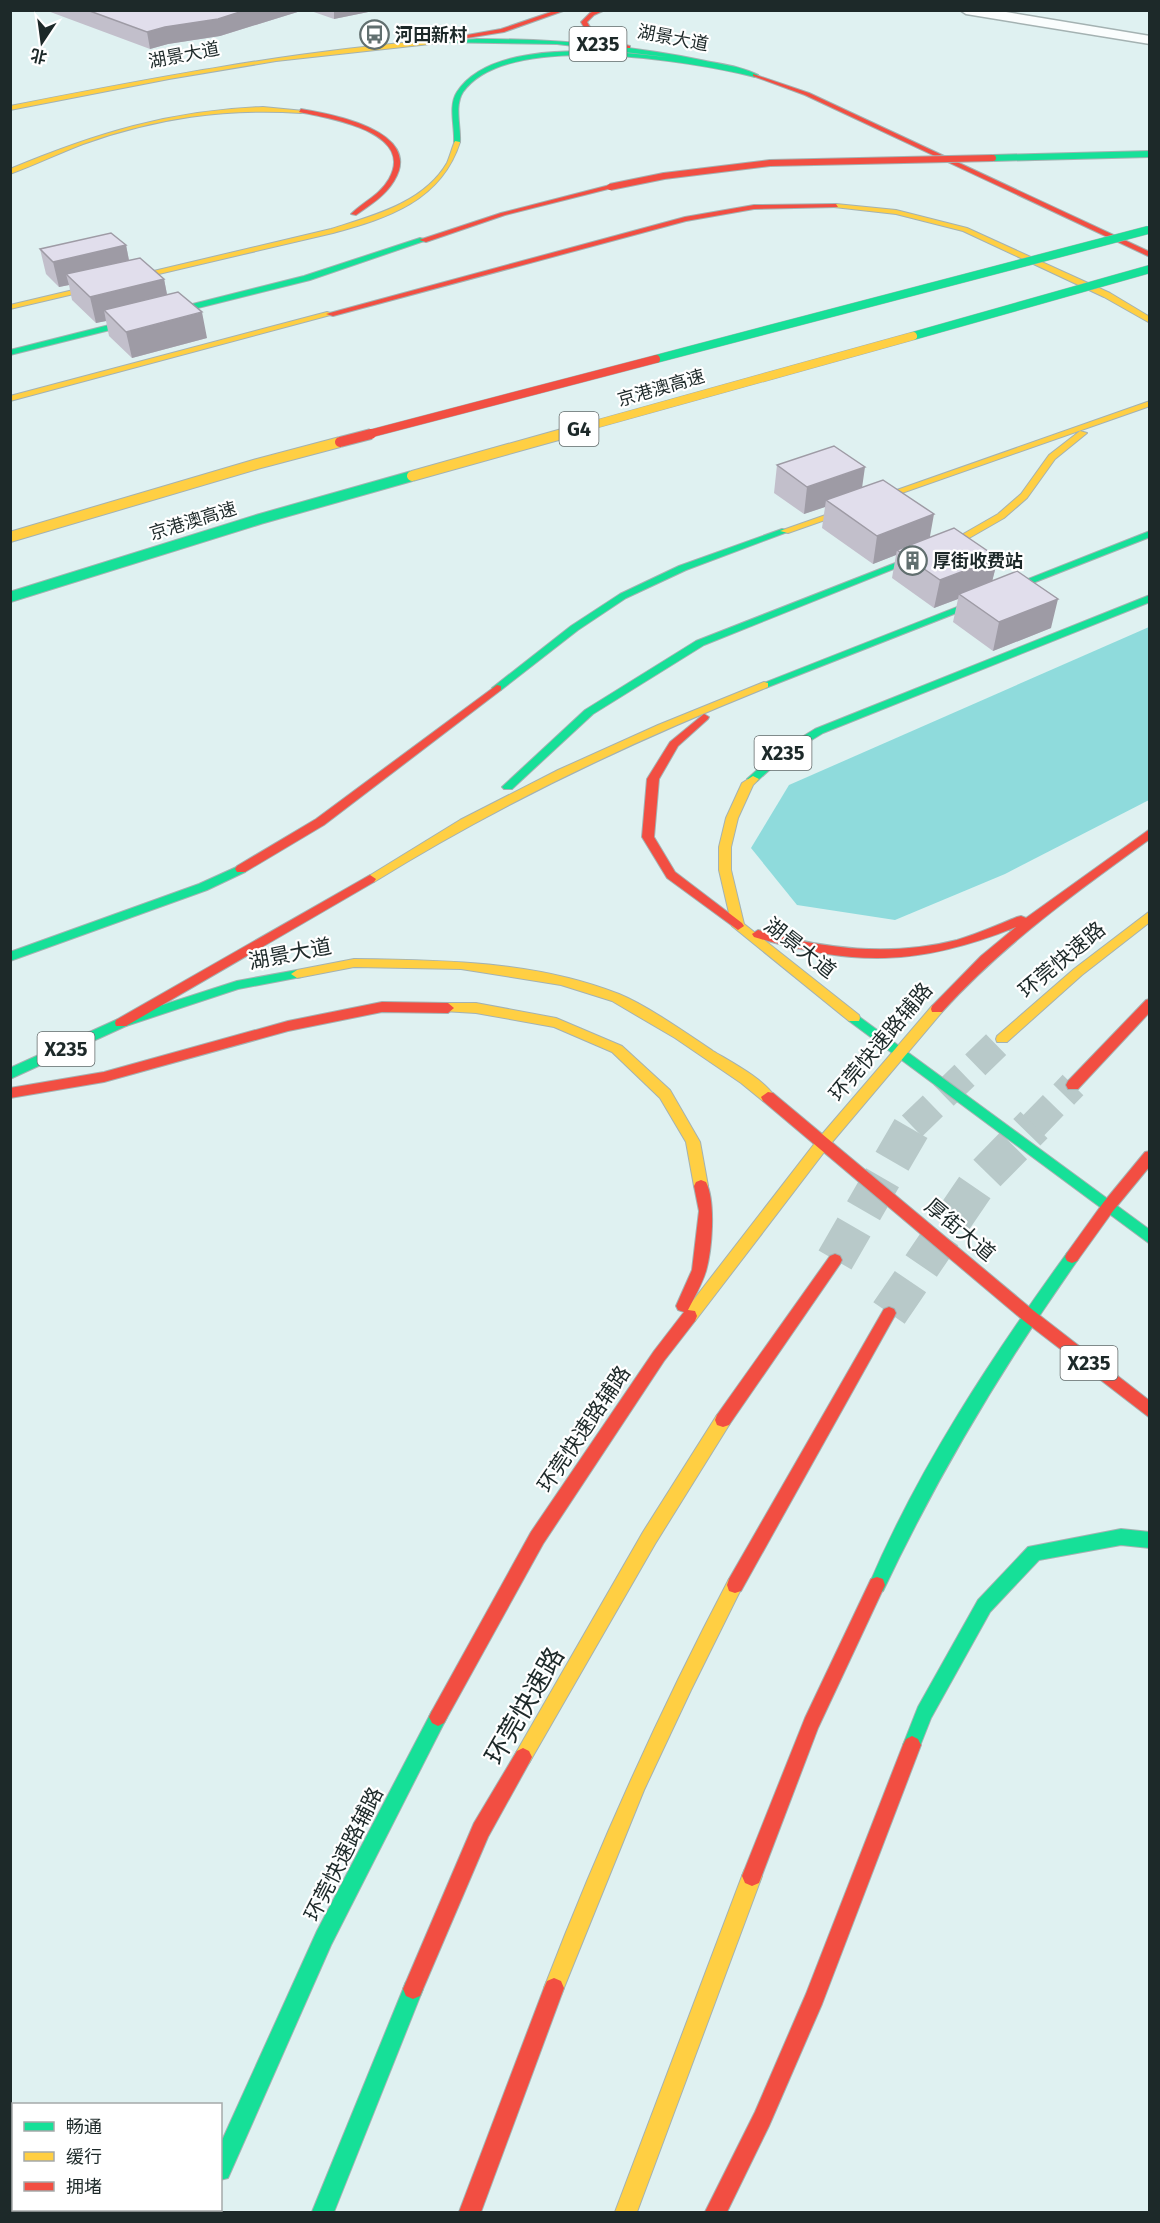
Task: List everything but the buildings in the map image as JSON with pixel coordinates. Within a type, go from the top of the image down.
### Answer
[{"type":"main road","points":[[442,40],[502,31],[564,10]]},
{"type":"main road","points":[[603,10],[584,22],[585,29],[593,36],[628,47]]},
{"type":"main road","name":"湖景大道","points":[[10,108],[250,61],[338,49],[442,40],[533,38],[628,47],[757,75],[827,105],[1149,255]]},
{"type":"main road","points":[[10,307],[313,236],[391,211],[410,202],[436,182],[453,161],[457,152],[458,140],[455,112],[457,96],[466,82],[490,66],[524,57],[575,54],[633,56],[719,65]]},
{"type":"main road","points":[[10,172],[95,136],[180,115],[212,110],[259,108],[311,112],[338,117],[360,124],[387,140],[399,160],[398,172],[391,184],[376,200],[350,217],[313,236]]},
{"type":"main road","points":[[10,353],[307,278],[503,214],[664,176],[770,163],[1149,154]]},
{"type":"main road","points":[[10,399],[685,219],[723,211],[775,205],[808,204],[874,209],[916,216],[966,230],[992,240],[1106,295],[1149,321]]},
{"type":"main road","name":"京港澳高速","points":[[10,537],[257,464],[1149,230]]},
{"type":"main road","name":"京港澳高速","points":[[10,597],[260,519],[1149,268]]},
{"type":"main road","points":[[1128,411],[1149,393]]},
{"type":"main road","points":[[10,957],[203,887],[280,848],[320,822],[593,615],[654,580],[693,563],[1149,403]]},
{"type":"main road","points":[[476,817],[589,712],[637,681],[700,643],[733,628],[954,543],[977,531],[1001,516],[1024,496],[1053,457],[1074,439],[1103,420]]},
{"type":"main road","points":[[121,1023],[476,817],[600,755],[720,703],[1149,534]]},
{"type":"main road","name":"湖景大道","points":[[1108,1207],[898,1052],[738,926],[724,870],[725,847],[732,819],[748,783],[780,756],[819,731],[1149,598]]},
{"type":"main road","points":[[720,703],[674,744],[653,779],[648,837],[671,875],[738,926],[772,939],[812,948],[862,953],[902,953],[948,947],[1036,915]]},
{"type":"main road","name":"环莞快速路辅路","points":[[222,2166],[324,1938],[427,1736],[537,1538],[659,1356],[823,1143],[898,1052],[955,988],[1036,915],[1149,833]]},
{"type":"main road","name":"环莞快速路","points":[[1002,1039],[1078,972],[1149,915]]},
{"type":"main road","name":"湖景大道","points":[[10,1074],[121,1023],[237,985],[354,963],[461,964],[562,981],[616,998],[680,1035],[746,1079]]},
{"type":"main road","points":[[1073,1084],[1149,1003]]},
{"type":"main road","points":[[10,1093],[105,1077],[288,1026],[382,1007],[476,1008],[556,1023],[617,1050],[665,1094],[693,1142],[706,1211],[699,1270],[659,1356]]},
{"type":"main road","name":"厚街大道","points":[[746,1079],[1029,1316],[1149,1410]]},
{"type":"main road","points":[[626,2212],[717,1965],[811,1724],[884,1569],[976,1397],[1029,1316],[1108,1207],[1149,1156]]},
{"type":"main road","points":[[1108,1207],[1149,1238]]},
{"type":"main road","name":"环莞快速路","points":[[323,2212],[397,2026],[481,1830],[649,1538],[733,1404],[834,1260]]},
{"type":"main road","points":[[470,2212],[579,1923],[655,1743],[734,1589],[889,1313]]},
{"type":"main road","points":[[716,2212],[762,2119],[815,1997],[924,1713],[984,1606],[1034,1553],[1121,1537],[1149,1540]]},
{"type":"street","points":[[966,10],[1149,40]]},
{"type":"shaded area","points":[[1149,627],[1149,800],[1005,874],[895,920],[797,905],[751,848],[789,785]]},
{"type":"tunnel","points":[[913,1125],[1002,1039]]},
{"type":"tunnel","points":[[1033,1126],[1073,1085]]},
{"type":"tunnel","points":[[835,1260],[913,1125]]},
{"type":"tunnel","points":[[889,1313],[980,1180],[1034,1125]]},
{"type":"traffic: fast","points":[[437,42],[517,41],[597,46],[676,57],[755,75]]},
{"type":"traffic: fast","points":[[457,142],[456,104],[460,92],[478,73],[506,62],[541,56],[580,54],[659,58],[719,65]]},
{"type":"traffic: fast","points":[[993,158],[1150,154]]},
{"type":"traffic: fast","points":[[656,359],[1148,230]]},
{"type":"traffic: fast","points":[[10,353],[307,278],[423,240]]},
{"type":"traffic: fast","points":[[913,336],[1150,269]]},
{"type":"traffic: fast","points":[[10,597],[260,519],[412,476]]},
{"type":"traffic: fast","points":[[497,688],[574,628],[623,596],[682,568],[785,531]]},
{"type":"traffic: fast","points":[[764,685],[1150,534]]},
{"type":"traffic: fast","points":[[508,787],[589,712],[700,643],[906,562]]},
{"type":"traffic: fast","points":[[753,779],[780,755],[819,731],[1150,598]]},
{"type":"traffic: fast","points":[[10,957],[203,887],[241,869]]},
{"type":"traffic: fast","points":[[10,1074],[121,1023],[237,985],[297,974]]},
{"type":"traffic: fast","points":[[854,1018],[1150,1238]]},
{"type":"traffic: fast","points":[[877,1585],[920,1499],[967,1416],[1017,1335],[1072,1257]]},
{"type":"traffic: fast","points":[[912,1745],[924,1713],[984,1606],[1034,1553],[1121,1537],[1150,1540]]},
{"type":"traffic: fast","points":[[222,2166],[324,1938],[438,1717]]},
{"type":"traffic: fast","points":[[323,2212],[413,1989]]},
{"type":"traffic: slow","points":[[10,108],[276,59],[437,42]]},
{"type":"traffic: slow","points":[[10,172],[80,143],[151,122],[188,114],[263,108],[301,111]]},
{"type":"traffic: slow","points":[[10,307],[333,231],[371,219],[409,202],[426,191],[451,161],[457,142]]},
{"type":"traffic: slow","points":[[836,206],[896,212],[965,229],[1107,295],[1150,321]]},
{"type":"traffic: slow","points":[[10,399],[330,314]]},
{"type":"traffic: slow","points":[[412,476],[913,336]]},
{"type":"traffic: slow","points":[[785,531],[1150,403]]},
{"type":"traffic: slow","points":[[906,562],[954,543],[1001,516],[1024,496],[1052,457],[1083,433]]},
{"type":"traffic: slow","points":[[10,537],[257,464],[340,442]]},
{"type":"traffic: slow","points":[[370,879],[464,823],[513,797],[612,749],[764,685]]},
{"type":"traffic: slow","points":[[753,779],[748,783],[732,818],[725,847],[725,870],[738,926],[854,1018]]},
{"type":"traffic: slow","points":[[1002,1039],[1078,972],[1150,915]]},
{"type":"traffic: slow","points":[[297,974],[354,963],[461,965],[562,981],[616,998],[680,1035],[746,1079],[768,1097]]},
{"type":"traffic: slow","points":[[448,1008],[476,1008],[556,1023],[617,1049],[665,1094],[693,1142],[701,1186]]},
{"type":"traffic: slow","points":[[690,1316],[823,1143],[937,1009]]},
{"type":"traffic: slow","points":[[523,1757],[649,1538],[723,1420]]},
{"type":"traffic: slow","points":[[554,1988],[594,1885],[638,1783],[684,1683],[735,1585]]},
{"type":"traffic: slow","points":[[626,2212],[752,1876]]},
{"type":"traffic: jam","points":[[442,40],[502,31],[564,10]]},
{"type":"traffic: jam","points":[[603,10],[592,14],[584,22],[587,28],[602,40],[628,47]]},
{"type":"traffic: jam","points":[[755,75],[807,94],[1150,255]]},
{"type":"traffic: jam","points":[[301,111],[331,116],[366,128],[381,136],[392,147],[397,160],[391,182],[377,197],[354,214]]},
{"type":"traffic: jam","points":[[610,187],[664,176],[770,163],[993,158]]},
{"type":"traffic: jam","points":[[423,240],[503,214],[610,187]]},
{"type":"traffic: jam","points":[[330,314],[685,219],[754,207],[836,206]]},
{"type":"traffic: jam","points":[[340,442],[656,359]]},
{"type":"traffic: jam","points":[[241,869],[320,822],[497,688]]},
{"type":"traffic: jam","points":[[704,717],[674,744],[653,779],[648,837],[671,875],[738,926]]},
{"type":"traffic: jam","points":[[937,1009],[1011,937],[1150,833]]},
{"type":"traffic: jam","points":[[121,1023],[370,879]]},
{"type":"traffic: jam","points":[[758,934],[832,951],[857,954],[907,953],[957,944],[1021,920]]},
{"type":"traffic: jam","points":[[1073,1085],[1150,1003]]},
{"type":"traffic: jam","points":[[10,1093],[104,1077],[288,1026],[382,1007],[448,1008]]},
{"type":"traffic: jam","points":[[768,1097],[1029,1316],[1150,1411]]},
{"type":"traffic: jam","points":[[1072,1257],[1108,1207],[1150,1156]]},
{"type":"traffic: jam","points":[[683,1306],[699,1270],[706,1211],[701,1186]]},
{"type":"traffic: jam","points":[[723,1420],[835,1260]]},
{"type":"traffic: jam","points":[[735,1585],[889,1313]]},
{"type":"traffic: jam","points":[[438,1717],[537,1538],[659,1356],[690,1316]]},
{"type":"traffic: jam","points":[[752,1876],[811,1724],[877,1585]]},
{"type":"traffic: jam","points":[[716,2212],[762,2119],[815,1997],[912,1745]]},
{"type":"traffic: jam","points":[[413,1989],[481,1830],[523,1757]]},
{"type":"traffic: jam","points":[[470,2212],[554,1988]]},
{"type":"place","name":"河田新村","points":[[374,35]]},
{"type":"place","name":"厚街收费站","points":[[912,561]]}]
